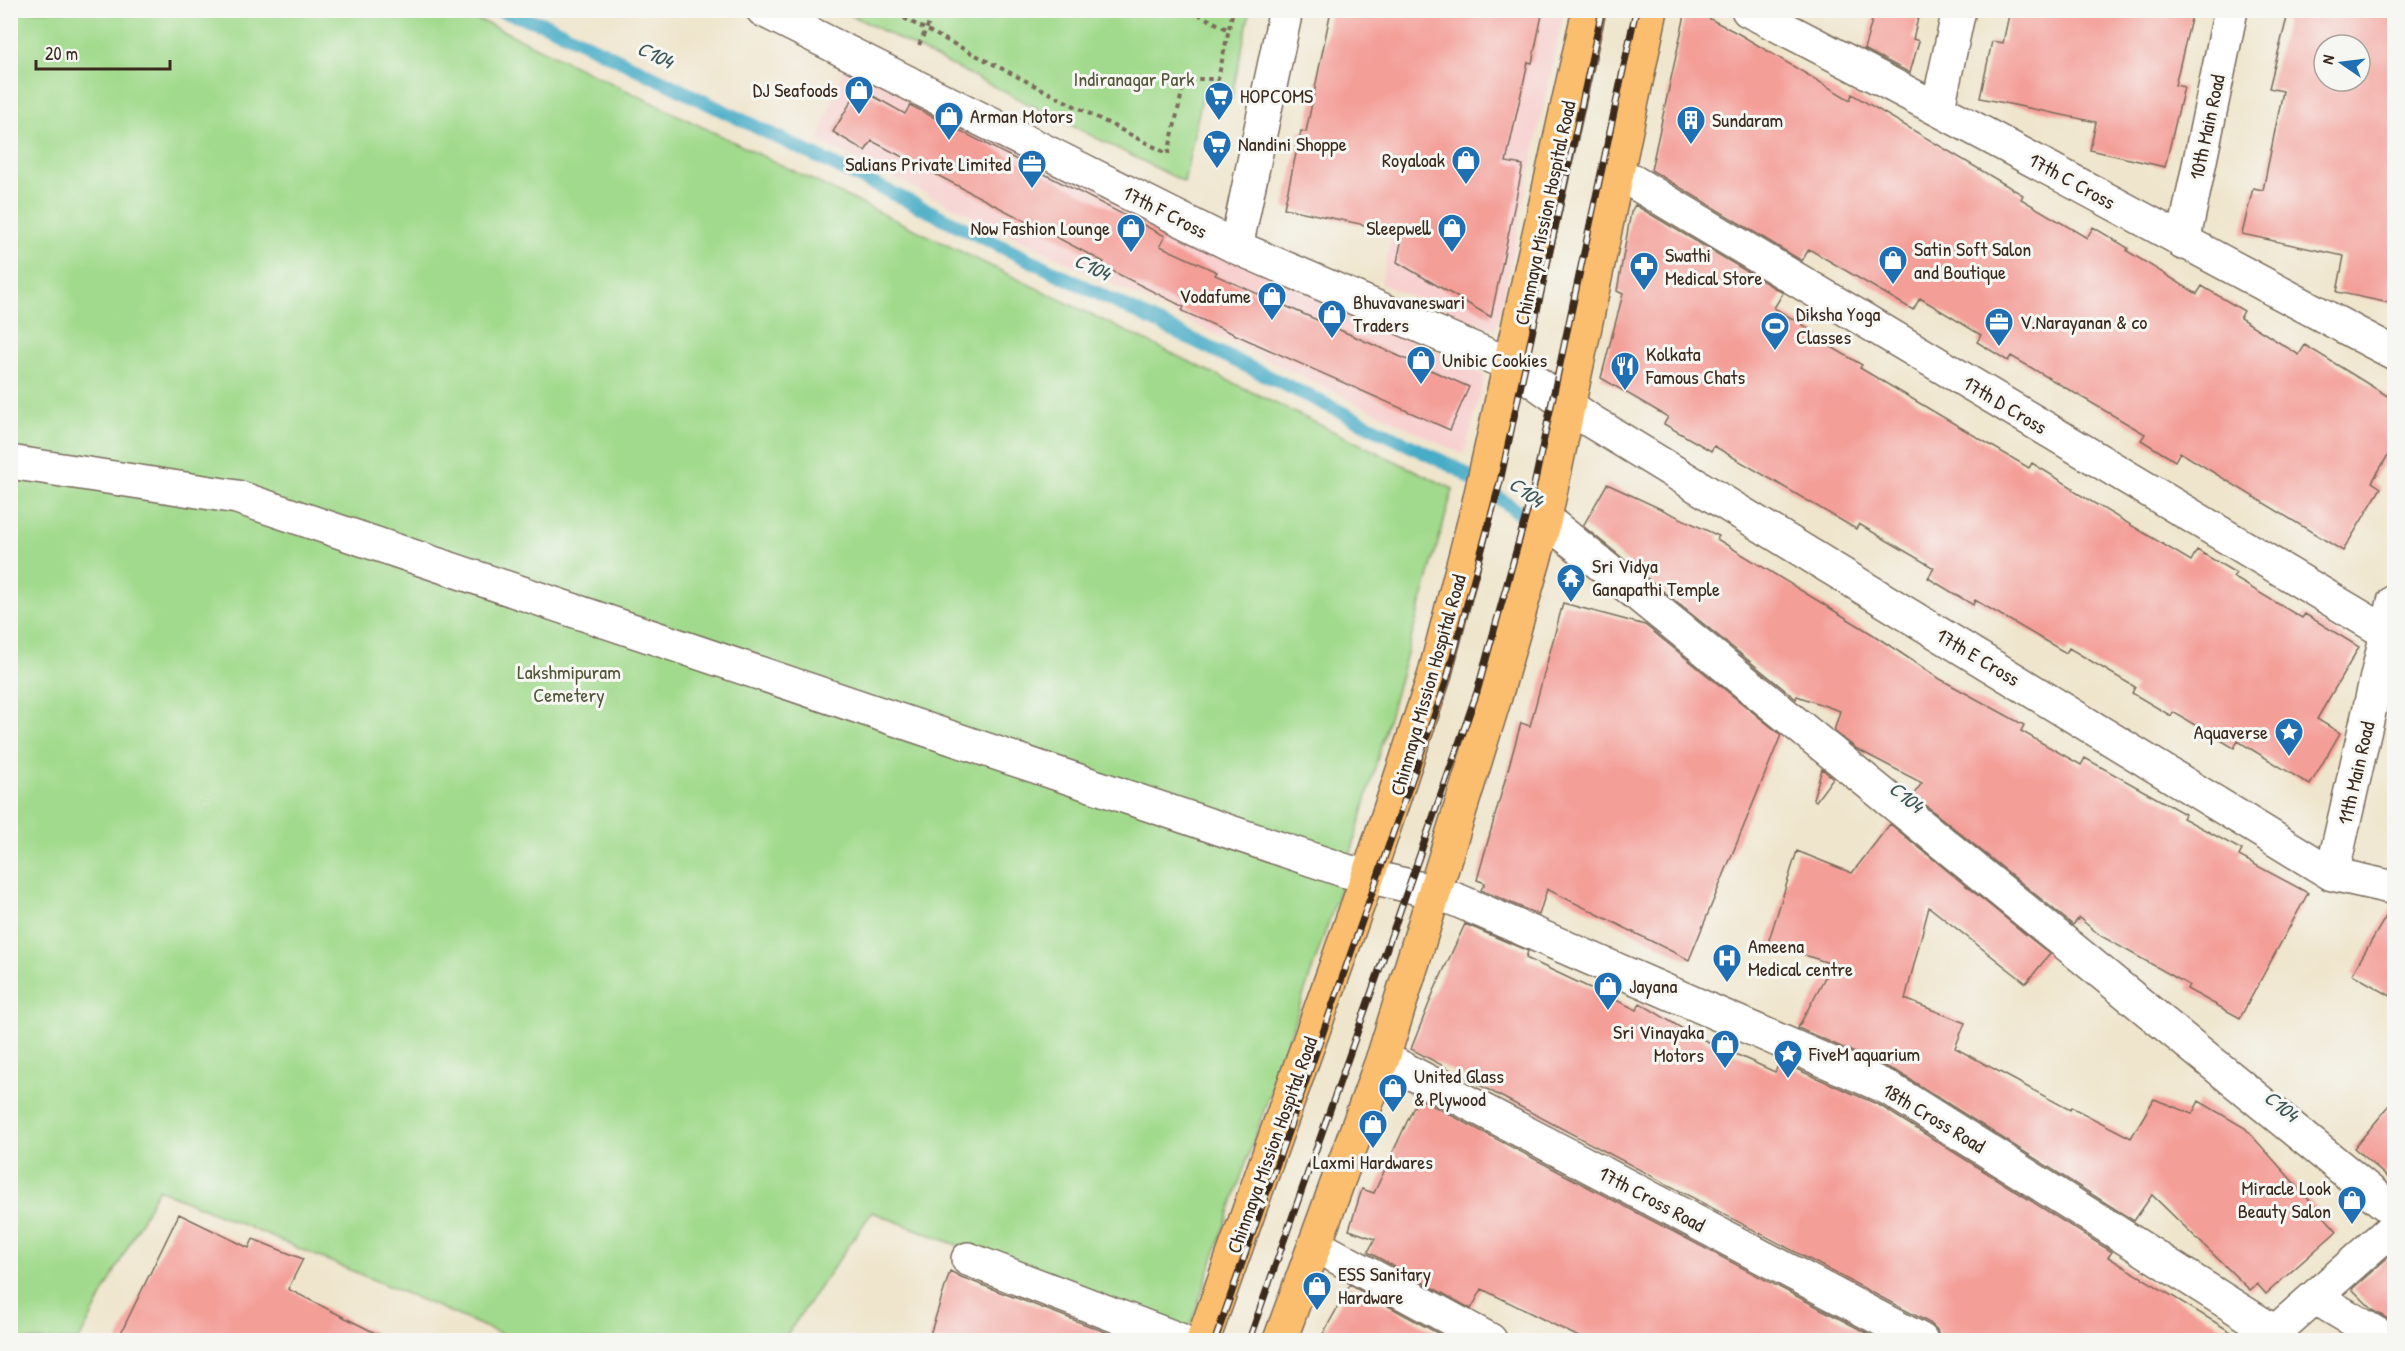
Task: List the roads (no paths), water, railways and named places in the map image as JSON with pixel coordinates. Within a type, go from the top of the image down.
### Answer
[{"type":"main road","name":"Chinmaya Mission Hospital Road","points":[[1203,1341],[1368,876],[1434,677],[1488,464],[1589,10]]},
{"type":"main road","points":[[1280,1341],[1383,1058],[1495,697],[1545,519],[1571,405],[1651,10]]},
{"type":"street","name":"17th F Cross","points":[[763,10],[1236,248],[1511,365],[1571,405]]},
{"type":"street","points":[[1236,248],[1286,10]]},
{"type":"street","name":"17th C Cross","points":[[1748,10],[1938,107],[2183,243],[2394,353]]},
{"type":"street","points":[[1938,107],[1959,10]]},
{"type":"street","name":"10th Main Road","points":[[2183,243],[2230,10]]},
{"type":"street","name":"17th D Cross","points":[[1617,172],[2391,635]]},
{"type":"street","name":"17th E Cross","points":[[1571,405],[1599,426],[2332,874],[2394,888]]},
{"type":"street","name":"18th Cross Road","points":[[10,462],[237,497],[1346,872],[1435,892],[1888,1089],[2271,1337]]},
{"type":"street","points":[[1545,519],[2390,1226],[2316,1298],[2271,1337]]},
{"type":"street","name":"11th Main Road","points":[[2332,874],[2391,635],[2394,602]]},
{"type":"street","name":"17th Cross Road","points":[[1383,1058],[1922,1341]]},
{"type":"street","points":[[1315,1245],[1490,1341]]},
{"type":"street","points":[[968,1259],[1180,1341]]},
{"type":"street","points":[[2316,1298],[2387,1341]]},
{"type":"waterway","name":"C104","points":[[498,10],[547,25],[1458,469],[1541,528]]},
{"type":"railway","points":[[1215,1340],[1446,682],[1500,482],[1602,10]]},
{"type":"railway","points":[[1249,1340],[1477,692],[1533,490],[1636,10]]},
{"type":"place","name":"DJ Seafoods","points":[[859,116]]},
{"type":"place","name":"HOPCOMS","points":[[1219,122]]},
{"type":"place","name":"Arman Motors","points":[[949,142]]},
{"type":"place","name":"Sundaram","points":[[1691,146]]},
{"type":"place","name":"Nandini Shoppe","points":[[1217,170]]},
{"type":"place","name":"Royaloak","points":[[1466,186]]},
{"type":"place","name":"Salians Private Limited","points":[[1032,190]]},
{"type":"place","name":"Now Fashion Lounge","points":[[1131,254]]},
{"type":"place","name":"Sleepwell","points":[[1452,254]]},
{"type":"place","name":"Satin Soft Salon and Boutique","points":[[1893,286]]},
{"type":"place","name":"Swathi Medical Store","points":[[1644,292]]},
{"type":"place","name":"Vodafume","points":[[1272,322]]},
{"type":"place","name":"Bhuvavaneswari Traders","points":[[1332,340]]},
{"type":"place","name":"V.Narayanan & co","points":[[1999,348]]},
{"type":"place","name":"Diksha Yoga Classes","points":[[1775,352]]},
{"type":"place","name":"Unibic Cookies","points":[[1421,386]]},
{"type":"place","name":"Kolkata Famous Chats","points":[[1625,392]]},
{"type":"place","name":"Sri Vidya Ganapathi Temple","points":[[1571,604]]},
{"type":"place","name":"Aquaverse","points":[[2289,758]]},
{"type":"place","name":"Ameena Medical centre","points":[[1727,984]]},
{"type":"place","name":"Jayana","points":[[1608,1012]]},
{"type":"place","name":"Sri Vinayaka Motors","points":[[1725,1070]]},
{"type":"place","name":"FiveM aquarium","points":[[1788,1080]]},
{"type":"place","name":"United Glass & Plywood","points":[[1393,1114]]},
{"type":"place","name":"Laxmi Hardwares","points":[[1373,1150]]},
{"type":"place","name":"Miracle Look Beauty Salon","points":[[2352,1226]]},
{"type":"place","name":"ESS Sanitary Hardware","points":[[1317,1312]]},
{"type":"park label","name":"Indiranagar Park","points":[[1134,79]]},
{"type":"park label","name":"Lakshmipuram Cemetery","points":[[569,684]]}]
